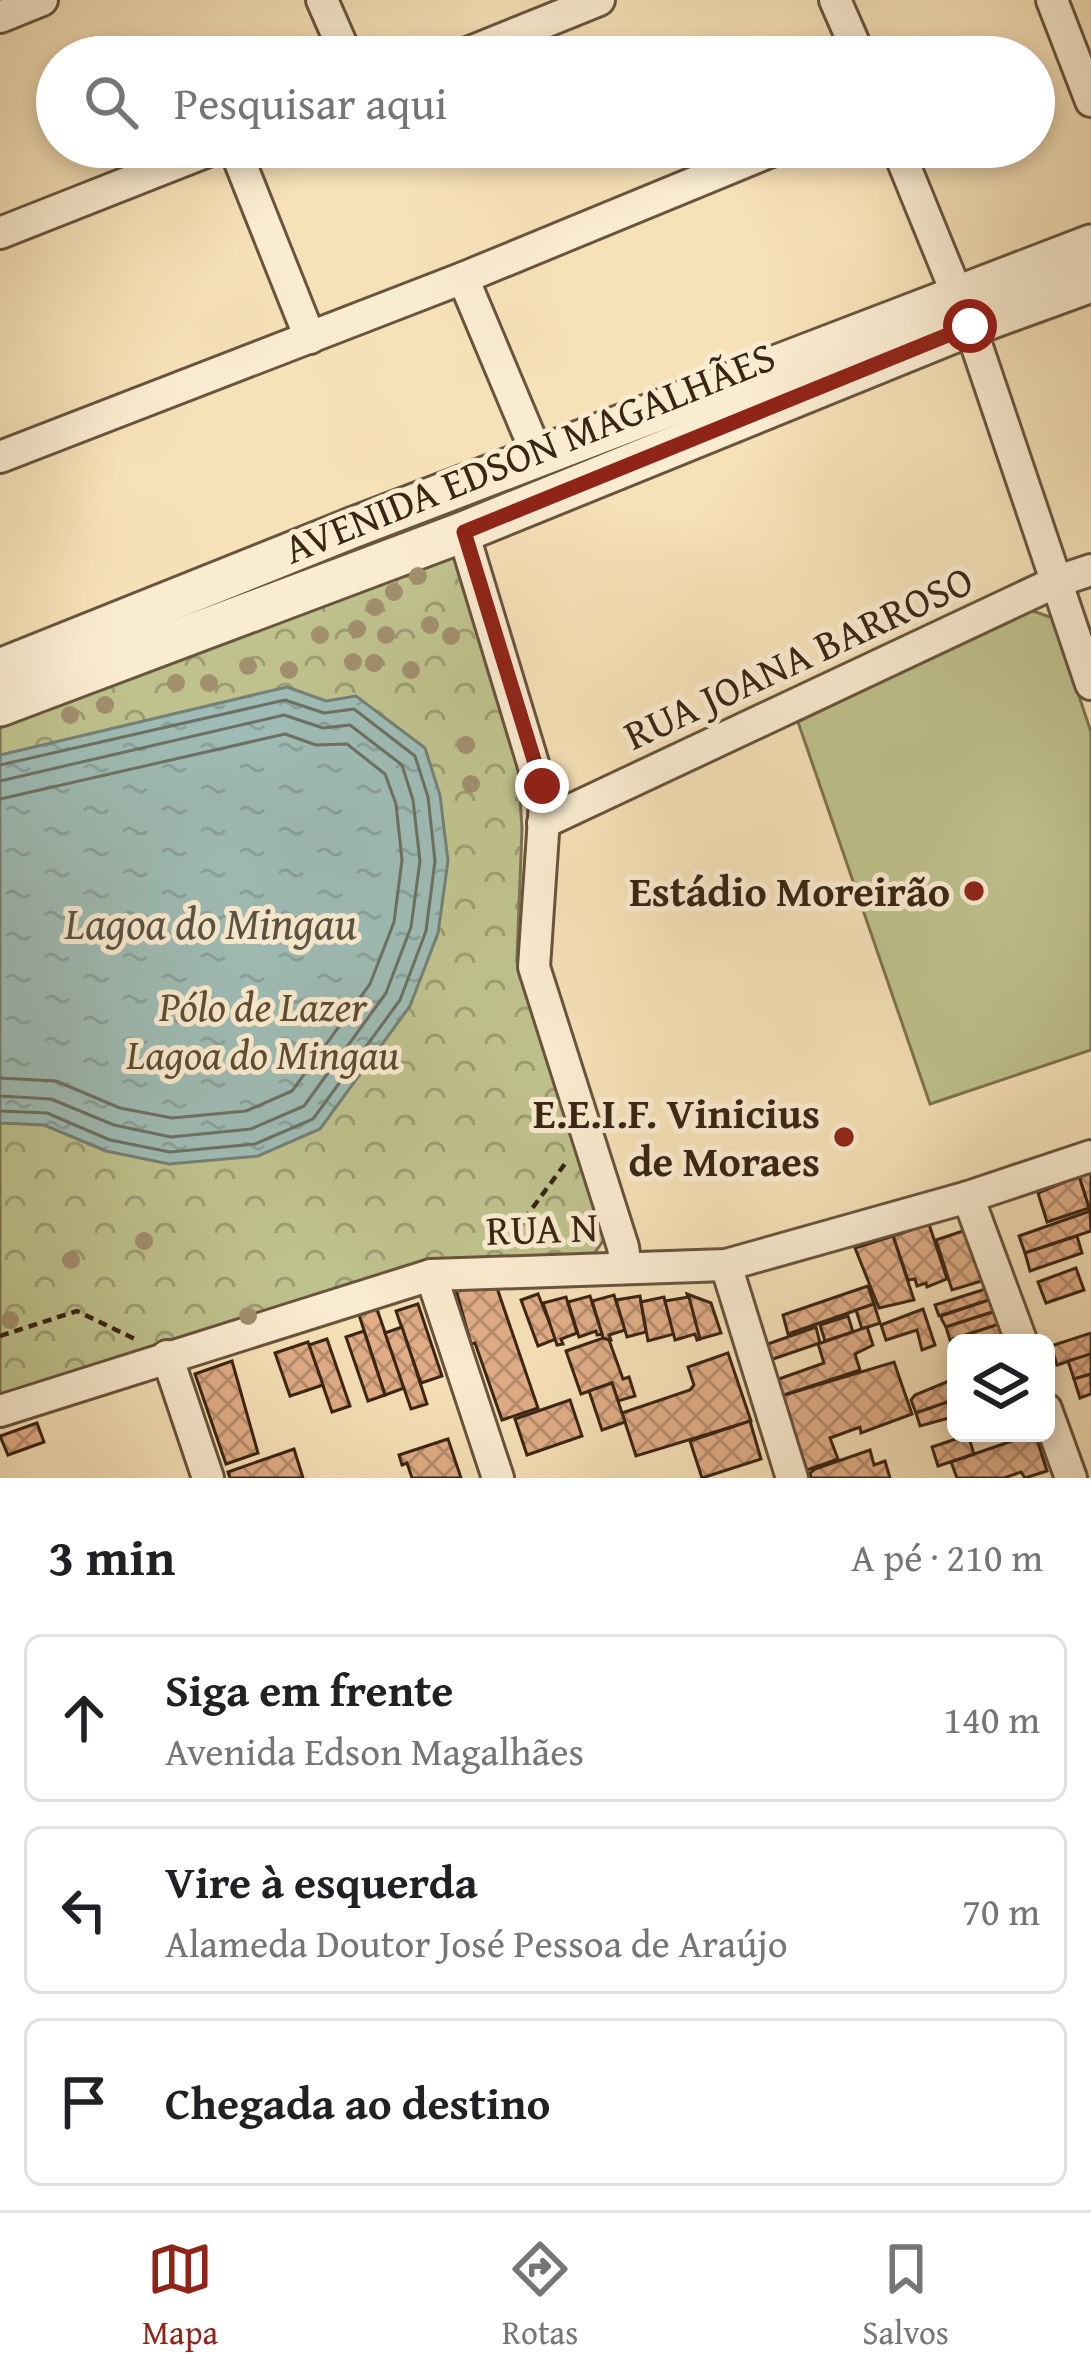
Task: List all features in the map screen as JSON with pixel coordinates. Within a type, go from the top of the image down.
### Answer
[{"type":"street","points":[[0,17],[42,0]]},
{"type":"street","points":[[322,0],[337,36]]},
{"type":"street","points":[[510,36],[599,0]]},
{"type":"street","points":[[836,0],[851,36]]},
{"type":"street","points":[[1052,0],[1091,101]]},
{"type":"street","points":[[0,233],[165,168]]},
{"type":"street","points":[[241,168],[310,338]]},
{"type":"street","points":[[0,457],[464,278],[730,168]]},
{"type":"street","points":[[906,168],[964,310],[1091,684]]},
{"type":"street","name":"AVENIDA EDSON MAGALHÃES","points":[[0,706],[464,532],[964,310],[1091,245]]},
{"type":"street","points":[[464,278],[539,459]]},
{"type":"street","name":"AVENIDA EDSON MAGALHÃES","points":[[0,669],[539,459],[964,310],[1091,282]]},
{"type":"street","points":[[352,528],[362,572]]},
{"type":"street","points":[[464,532],[542,786],[535,967],[626,1267]]},
{"type":"street","name":"RUA JOANA BARROSO","points":[[543,823],[1058,581],[1091,570]]},
{"type":"street","name":"RUA N","points":[[0,1411],[155,1350],[431,1275],[726,1265],[1091,1156]]},
{"type":"street","points":[[968,1196],[1019,1334]]},
{"type":"street","points":[[726,1265],[792,1478]]},
{"type":"street","points":[[431,1275],[498,1478]]},
{"type":"street","points":[[155,1350],[208,1478]]},
{"type":"street","points":[[1055,1433],[1071,1478]]},
{"type":"path","points":[[501,1250],[574,1151]]},
{"type":"path","points":[[0,1336],[76,1311],[155,1350]]},
{"type":"green space","name":"Pólo de Lazer Lagoa do Mingau","points":[[443,553],[458,561],[517,749],[522,829],[517,959],[608,1234],[591,1258],[444,1259],[0,1398],[0,728]]},
{"type":"green space","name":"Estádio Moreirão","points":[[1030,610],[1053,618],[1091,732],[1091,1050],[930,1104],[798,722]]},
{"type":"water","name":"Lagoa do Mingau","points":[[287,687],[326,701],[356,696],[425,748],[440,795],[448,861],[438,933],[410,1006],[320,1129],[258,1156],[169,1164],[106,1151],[44,1125],[0,1123],[0,755]]},
{"type":"building","points":[[1091,1169],[1091,1210],[1090,1211],[1079,1176]]},
{"type":"building","points":[[1079,1176],[1089,1208],[1047,1222],[1038,1193]]},
{"type":"building","points":[[1090,1211],[1091,1231],[1025,1253],[1019,1236]]},
{"type":"building","points":[[929,1224],[947,1279],[917,1286],[915,1279],[908,1280],[893,1236]]},
{"type":"building","points":[[969,1229],[985,1280],[952,1290],[936,1240]]},
{"type":"building","points":[[893,1236],[914,1300],[879,1308],[855,1248]]},
{"type":"building","points":[[1077,1236],[1082,1253],[1030,1271],[1025,1253]]},
{"type":"building","points":[[1076,1268],[1084,1290],[1046,1303],[1038,1282]]},
{"type":"building","points":[[496,1285],[538,1408],[502,1420],[475,1343],[471,1344],[456,1290]]},
{"type":"building","points":[[868,1286],[874,1304],[788,1334],[783,1315]]},
{"type":"building","points":[[992,1287],[995,1298],[939,1316],[935,1305]]},
{"type":"building","points":[[538,1294],[556,1339],[538,1346],[521,1300]]},
{"type":"building","points":[[687,1294],[711,1303],[721,1333],[700,1339]]},
{"type":"building","points":[[614,1295],[625,1330],[604,1341],[592,1301]]},
{"type":"building","points":[[590,1296],[602,1334],[596,1331],[579,1337],[568,1302]]},
{"type":"building","points":[[640,1296],[646,1332],[627,1337],[616,1300]]},
{"type":"building","points":[[566,1297],[577,1333],[557,1345],[543,1303]]},
{"type":"building","points":[[664,1297],[674,1334],[648,1341],[641,1302]]},
{"type":"building","points":[[689,1297],[700,1339],[695,1334],[675,1340],[665,1301]]},
{"type":"building","points":[[995,1298],[999,1310],[946,1327],[942,1320],[941,1316]]},
{"type":"building","points":[[418,1304],[442,1376],[421,1383],[396,1311]]},
{"type":"building","points":[[874,1304],[880,1323],[862,1329],[856,1310]]},
{"type":"building","points":[[377,1309],[404,1388],[385,1395],[359,1315]]},
{"type":"building","points":[[923,1309],[935,1345],[922,1350],[917,1330],[886,1340],[881,1325]]},
{"type":"building","points":[[999,1310],[1003,1323],[969,1334],[948,1334],[946,1327]]},
{"type":"building","points":[[848,1316],[853,1332],[825,1341],[820,1325]]},
{"type":"building","points":[[1008,1321],[1009,1334],[969,1334]]},
{"type":"building","points":[[402,1327],[427,1404],[411,1409],[385,1333]]},
{"type":"building","points":[[816,1327],[820,1343],[770,1360],[765,1345]]},
{"type":"building","points":[[867,1327],[873,1345],[855,1354],[860,1370],[781,1396],[776,1380],[824,1363],[818,1344]]},
{"type":"building","points":[[364,1331],[385,1395],[368,1401],[346,1337]]},
{"type":"building","points":[[1091,1333],[1091,1354],[1057,1365],[1055,1345]]},
{"type":"building","points":[[327,1339],[350,1406],[332,1412],[309,1345]]},
{"type":"building","points":[[609,1340],[623,1379],[629,1377],[635,1396],[618,1401],[612,1383],[581,1394],[566,1351]]},
{"type":"building","points":[[308,1342],[323,1385],[290,1396],[275,1353]]},
{"type":"building","points":[[728,1353],[751,1421],[636,1456],[622,1413],[690,1390],[694,1385],[688,1367]]},
{"type":"building","points":[[1091,1354],[1091,1374],[1074,1379],[1068,1361]]},
{"type":"building","points":[[232,1361],[258,1453],[226,1464],[195,1374]]},
{"type":"building","points":[[894,1362],[912,1414],[861,1433],[860,1427],[830,1438],[838,1459],[807,1470],[781,1396]]},
{"type":"building","points":[[1091,1374],[1091,1394],[1080,1398],[1074,1379]]},
{"type":"building","points":[[947,1382],[947,1402],[916,1413],[911,1400]]},
{"type":"building","points":[[612,1383],[625,1422],[602,1430],[589,1391]]},
{"type":"building","points":[[570,1400],[582,1436],[527,1455],[515,1419]]},
{"type":"building","points":[[947,1402],[947,1418],[920,1426],[916,1413]]},
{"type":"building","points":[[750,1421],[761,1459],[702,1478],[690,1441]]},
{"type":"building","points":[[37,1423],[44,1442],[8,1455],[0,1436]]},
{"type":"building","points":[[448,1439],[461,1478],[412,1478],[399,1455]]},
{"type":"building","points":[[970,1442],[974,1454],[938,1466],[932,1447]]},
{"type":"building","points":[[1009,1442],[1038,1442],[1047,1471],[1025,1478],[1021,1472],[1004,1478],[957,1478],[951,1462]]},
{"type":"building","points":[[294,1449],[303,1478],[230,1478],[228,1472]]},
{"type":"building","points":[[870,1450],[874,1465],[885,1461],[890,1478],[811,1478],[815,1469]]},
{"type":"place","name":"Estádio Moreirão","points":[[974,891]]},
{"type":"place","name":"E.E.I.F. Vinicius de Moraes","points":[[844,1137]]},
{"type":"route","points":[[542,786],[464,532],[970,326]]}]
